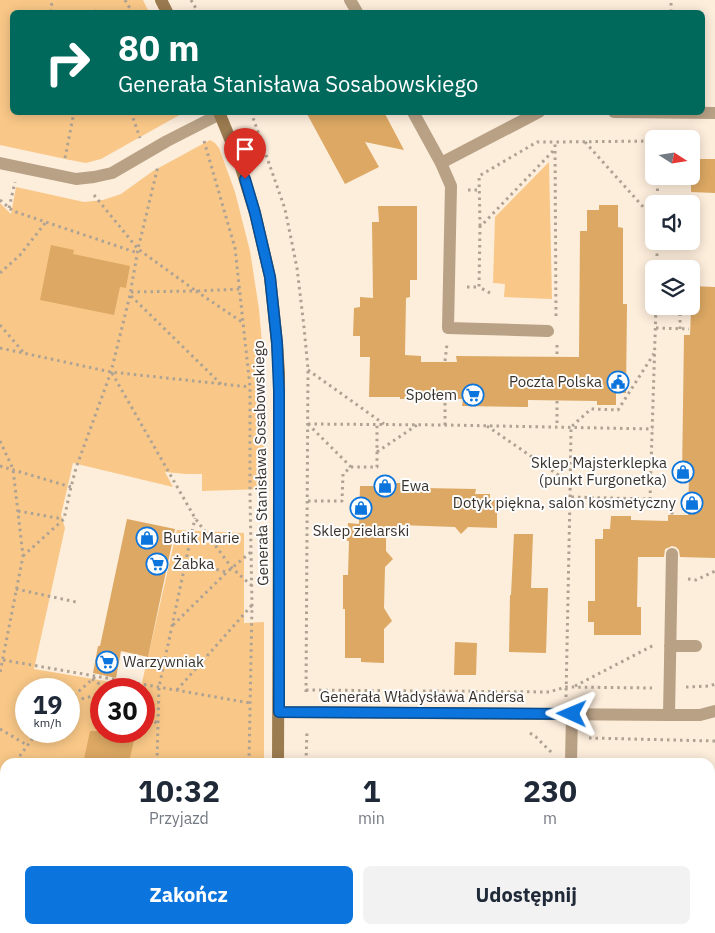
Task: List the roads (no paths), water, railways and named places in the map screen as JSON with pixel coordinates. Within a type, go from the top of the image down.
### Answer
[{"type":"street","points":[[0,163],[76,179],[112,173],[216,115]]},
{"type":"street","name":"Generała Stanisława Sosabowskiego","points":[[221,115],[240,161],[255,213],[270,277],[277,343],[279,392],[278,758]]},
{"type":"street","points":[[415,115],[441,163],[451,186],[448,328],[554,331]]},
{"type":"street","points":[[441,163],[533,115]]},
{"type":"street","points":[[669,715],[672,554]]},
{"type":"street","points":[[670,641],[696,646]]},
{"type":"street","name":"Generała Władysława Andersa","points":[[279,712],[700,715],[715,711]]},
{"type":"street","points":[[568,714],[572,738],[572,758]]},
{"type":"place","name":"Poczta Polska","points":[[618,382]]},
{"type":"place","name":"Społem","points":[[473,395]]},
{"type":"place","name":"Sklep Majsterklepka (punkt Furgonetka)","points":[[683,472]]},
{"type":"place","name":"Ewa","points":[[385,486]]},
{"type":"place","name":"Dotyk piękna, salon kosmetyczny","points":[[692,503]]},
{"type":"place","name":"Sklep zielarski","points":[[361,508]]},
{"type":"place","name":"Butik Marie","points":[[147,538]]},
{"type":"place","name":"Żabka","points":[[157,564]]},
{"type":"place","name":"Warzywniak","points":[[107,662]]}]
